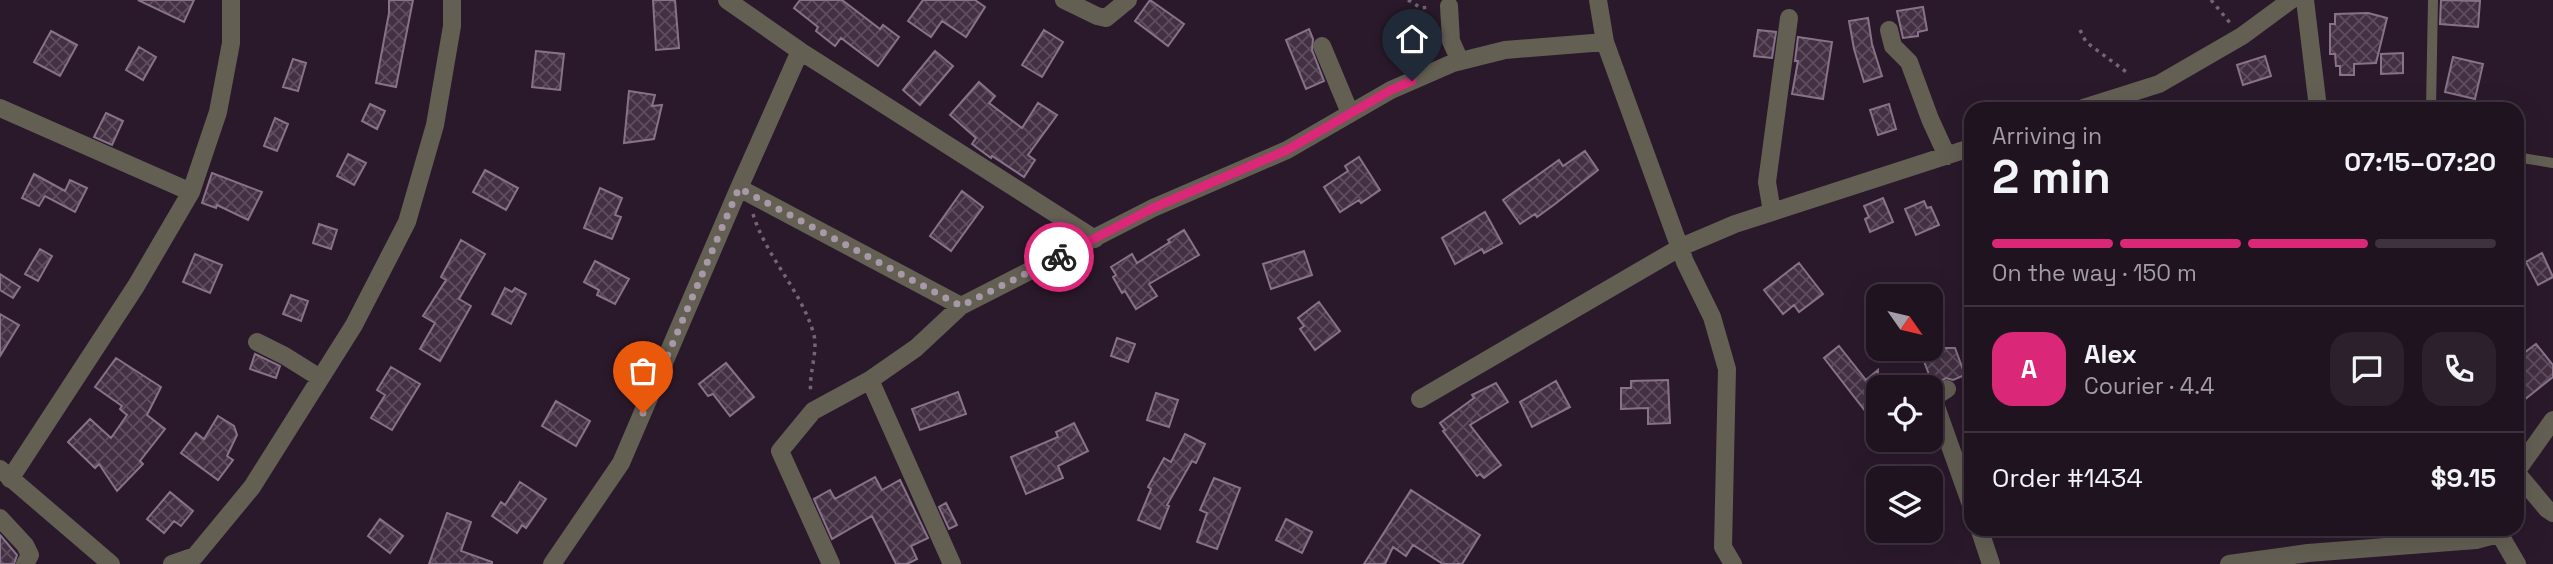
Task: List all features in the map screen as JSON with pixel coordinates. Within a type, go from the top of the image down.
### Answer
[{"type":"street","points":[[111,564],[4,478],[136,286],[191,192],[218,112],[231,43],[231,0]]},
{"type":"street","points":[[172,564],[195,556],[252,487],[354,325],[407,222],[435,125],[452,26],[452,0]]},
{"type":"street","points":[[727,0],[800,51],[1095,239]]},
{"type":"street","points":[[1064,0],[1106,18],[1128,0]]},
{"type":"street","points":[[1598,0],[1605,42],[1685,262],[1712,317],[1727,369],[1723,547],[1733,564]]},
{"type":"street","points":[[2102,102],[2160,84],[2242,36],[2291,0]]},
{"type":"street","points":[[2305,0],[2317,102]]},
{"type":"street","points":[[1449,6],[1451,41],[1460,61]]},
{"type":"street","points":[[1772,212],[1767,182],[1789,18]]},
{"type":"street","points":[[1889,30],[1894,46],[1909,62],[1930,119],[1948,156]]},
{"type":"street","points":[[831,564],[780,451],[813,411],[870,380],[916,348],[961,306],[1153,208],[1287,150],[1391,90],[1460,61],[1505,50],[1605,42]]},
{"type":"street","points":[[1322,46],[1350,113]]},
{"type":"street","points":[[552,564],[621,463],[743,190],[800,51]]},
{"type":"street","points":[[0,108],[191,192]]},
{"type":"street","points":[[1420,399],[1681,247],[1735,224],[1964,150]]},
{"type":"street","points":[[743,190],[961,306]]},
{"type":"street","points":[[257,342],[320,378]]},
{"type":"street","points":[[870,380],[952,564]]},
{"type":"street","points":[[1947,389],[1934,398],[1964,485]]},
{"type":"street","points":[[2524,461],[2553,420]]},
{"type":"street","points":[[2524,482],[2553,513]]},
{"type":"street","points":[[0,518],[25,545],[30,555],[25,564]]},
{"type":"street","points":[[1982,536],[1991,564]]},
{"type":"street","points":[[2229,564],[2308,554],[2476,540],[2485,536]]},
{"type":"street","points":[[2500,536],[2517,564]]},
{"type":"lane","points":[[2431,102],[2433,0]]},
{"type":"lane","points":[[2524,158],[2553,163]]},
{"type":"path","points":[[1408,0],[1421,8],[1449,6]]},
{"type":"path","points":[[2211,0],[2242,36]]},
{"type":"path","points":[[2080,30],[2086,42],[2148,87]]},
{"type":"path","points":[[743,190],[757,227],[792,286],[814,337],[810,386],[813,411]]},
{"type":"building","points":[[138,0],[194,0],[184,22]]},
{"type":"building","points":[[389,0],[413,0],[396,87],[376,83]]},
{"type":"building","points":[[653,0],[675,0],[679,48],[656,50]]},
{"type":"building","points":[[800,0],[842,0],[880,29],[883,25],[899,37],[878,66],[841,38],[835,46],[816,31],[818,27],[794,8]]},
{"type":"building","points":[[923,0],[975,0],[985,7],[966,37],[942,21],[931,37],[908,21]]},
{"type":"building","points":[[1150,0],[1184,24],[1168,46],[1135,21]]},
{"type":"building","points":[[2441,0],[2480,1],[2478,27],[2440,24]]},
{"type":"building","points":[[1923,7],[1927,30],[1918,32],[1918,36],[1903,38],[1897,11]]},
{"type":"building","points":[[2368,13],[2387,18],[2376,63],[2354,64],[2354,75],[2340,75],[2335,54],[2330,54],[2330,24],[2335,24],[2335,14]]},
{"type":"building","points":[[1868,18],[1872,44],[1882,76],[1864,82],[1849,21]]},
{"type":"building","points":[[1309,29],[1313,39],[1312,50],[1324,81],[1306,89],[1286,40]]},
{"type":"building","points":[[1044,30],[1063,42],[1042,77],[1022,65]]},
{"type":"building","points":[[1758,30],[1776,32],[1772,58],[1754,56]]},
{"type":"building","points":[[51,31],[77,45],[60,76],[34,62]]},
{"type":"building","points":[[1798,37],[1832,42],[1823,99],[1792,94],[1798,61],[1795,61]]},
{"type":"building","points":[[139,47],[156,57],[143,80],[126,70]]},
{"type":"building","points":[[536,51],[564,54],[560,90],[532,87]]},
{"type":"building","points":[[935,51],[953,66],[920,105],[903,90]]},
{"type":"building","points":[[2403,53],[2403,73],[2381,74],[2381,54]]},
{"type":"building","points":[[2265,56],[2271,76],[2243,85],[2237,65]]},
{"type":"building","points":[[2453,57],[2483,64],[2475,99],[2445,92]]},
{"type":"building","points":[[293,59],[306,63],[298,91],[283,87]]},
{"type":"building","points":[[979,82],[995,96],[989,103],[1022,128],[1038,103],[1057,115],[1028,155],[1035,160],[1024,177],[972,144],[976,138],[950,115]]},
{"type":"building","points":[[629,91],[655,95],[652,106],[662,105],[654,139],[624,143]]},
{"type":"building","points":[[370,104],[385,111],[377,129],[362,121]]},
{"type":"building","points":[[1889,104],[1896,129],[1878,135],[1870,110]]},
{"type":"building","points":[[106,113],[123,121],[112,145],[94,137]]},
{"type":"building","points":[[275,118],[288,124],[277,151],[264,146]]},
{"type":"building","points":[[1585,151],[1598,170],[1537,217],[1535,214],[1520,224],[1503,200],[1559,160],[1563,166]]},
{"type":"building","points":[[348,154],[366,163],[354,185],[337,176]]},
{"type":"building","points":[[1359,157],[1380,190],[1361,203],[1359,200],[1340,212],[1324,187],[1348,171],[1345,166]]},
{"type":"building","points":[[485,170],[518,188],[506,210],[473,192]]},
{"type":"building","points":[[212,173],[262,192],[248,220],[217,205],[216,208],[202,203]]},
{"type":"building","points":[[34,174],[65,191],[70,180],[87,188],[75,212],[45,196],[39,206],[22,198]]},
{"type":"building","points":[[600,188],[622,198],[615,215],[621,217],[612,239],[584,228]]},
{"type":"building","points":[[962,191],[983,207],[951,251],[930,236]]},
{"type":"building","points":[[1883,198],[1893,222],[1870,232],[1865,219],[1869,217],[1864,206]]},
{"type":"building","points":[[1924,201],[1927,208],[1931,207],[1939,225],[1916,235],[1905,209]]},
{"type":"building","points":[[1485,212],[1502,243],[1484,253],[1482,249],[1455,264],[1442,238]]},
{"type":"building","points":[[319,224],[337,230],[331,249],[313,243]]},
{"type":"building","points":[[1184,230],[1199,255],[1149,284],[1157,296],[1136,309],[1125,291],[1122,293],[1111,267],[1132,254],[1137,263]]},
{"type":"building","points":[[461,240],[485,254],[459,299],[471,306],[440,361],[420,349],[435,323],[423,316],[446,280],[441,277]]},
{"type":"building","points":[[40,249],[52,256],[38,281],[25,274]]},
{"type":"building","points":[[1304,251],[1312,275],[1271,289],[1263,264]]},
{"type":"building","points":[[2542,253],[2553,277],[2538,285],[2526,262]]},
{"type":"building","points":[[195,254],[222,265],[210,293],[183,282]]},
{"type":"building","points":[[595,261],[629,279],[615,304],[597,295],[599,290],[584,282]]},
{"type":"building","points":[[1799,263],[1823,294],[1799,312],[1794,305],[1783,314],[1764,290]]},
{"type":"building","points":[[0,274],[20,287],[13,298],[0,290]]},
{"type":"building","points":[[505,288],[512,292],[515,288],[526,294],[511,324],[492,314]]},
{"type":"building","points":[[291,295],[308,301],[301,321],[283,314]]},
{"type":"building","points":[[1319,302],[1340,331],[1315,350],[1300,329],[1304,326],[1298,318]]},
{"type":"building","points":[[0,314],[19,325],[0,356]]},
{"type":"building","points":[[1117,338],[1135,344],[1128,362],[1111,356]]},
{"type":"building","points":[[2536,344],[2553,365],[2553,377],[2524,400],[2524,353]]},
{"type":"building","points":[[1839,346],[1866,380],[1866,412],[1824,358]]},
{"type":"building","points":[[1943,348],[1955,348],[1964,375],[1953,380],[1943,380],[1943,375],[1929,375],[1924,361],[1943,361]]},
{"type":"building","points":[[255,354],[280,366],[276,378],[250,369]]},
{"type":"building","points":[[116,358],[161,387],[147,415],[165,429],[140,461],[143,464],[117,491],[99,464],[95,468],[68,442],[90,419],[111,438],[127,415],[120,409],[122,406],[95,387]]},
{"type":"building","points":[[726,363],[754,397],[730,416],[713,394],[708,396],[699,384]]},
{"type":"building","points":[[391,367],[420,384],[392,430],[371,418],[385,395],[377,390]]},
{"type":"building","points":[[1668,380],[1670,423],[1648,424],[1648,408],[1621,409],[1621,388],[1631,388],[1631,381]]},
{"type":"building","points":[[1556,381],[1570,407],[1532,427],[1520,402]]},
{"type":"building","points":[[1496,383],[1508,402],[1470,425],[1501,465],[1484,478],[1480,474],[1477,476],[1443,431],[1445,430],[1440,423],[1474,398],[1472,395]]},
{"type":"building","points":[[958,392],[966,414],[920,430],[912,409]]},
{"type":"building","points":[[1156,393],[1178,400],[1169,427],[1147,420]]},
{"type":"building","points":[[556,401],[590,421],[576,446],[542,426]]},
{"type":"building","points":[[218,416],[234,426],[237,435],[227,456],[233,460],[218,480],[181,453],[196,433],[204,439]]},
{"type":"building","points":[[1074,423],[1088,451],[1058,466],[1063,478],[1026,494],[1011,457],[1058,437],[1056,432]]},
{"type":"building","points":[[1185,434],[1205,444],[1196,463],[1192,461],[1167,505],[1169,506],[1160,529],[1138,520],[1151,489],[1148,487],[1164,458],[1171,462]]},
{"type":"building","points":[[875,477],[882,490],[900,480],[928,538],[911,546],[917,559],[907,564],[896,564],[872,516],[832,539],[814,499],[830,490],[835,499]]},
{"type":"building","points":[[1214,478],[1240,488],[1217,549],[1197,542],[1207,513],[1200,510]]},
{"type":"building","points":[[520,482],[546,499],[526,528],[522,525],[517,533],[492,516],[501,502],[505,505]]},
{"type":"building","points":[[1411,490],[1480,535],[1462,564],[1443,564],[1413,545],[1406,556],[1393,547],[1385,564],[1364,564]]},
{"type":"building","points":[[170,492],[193,511],[181,526],[174,521],[164,533],[147,519]]},
{"type":"building","points":[[946,503],[957,525],[949,529],[939,507]]},
{"type":"building","points":[[447,513],[471,522],[461,551],[492,564],[429,564]]},
{"type":"building","points":[[380,519],[403,536],[390,553],[368,536]]},
{"type":"building","points":[[1286,519],[1312,532],[1302,553],[1276,540]]},
{"type":"building","points":[[0,535],[17,555],[14,564],[0,564]]},
{"type":"way so far","points":[[643,413],[739,188],[961,306],[1059,257]]},
{"type":"route","points":[[1059,257],[1153,208],[1287,150],[1391,90],[1412,81]]}]
